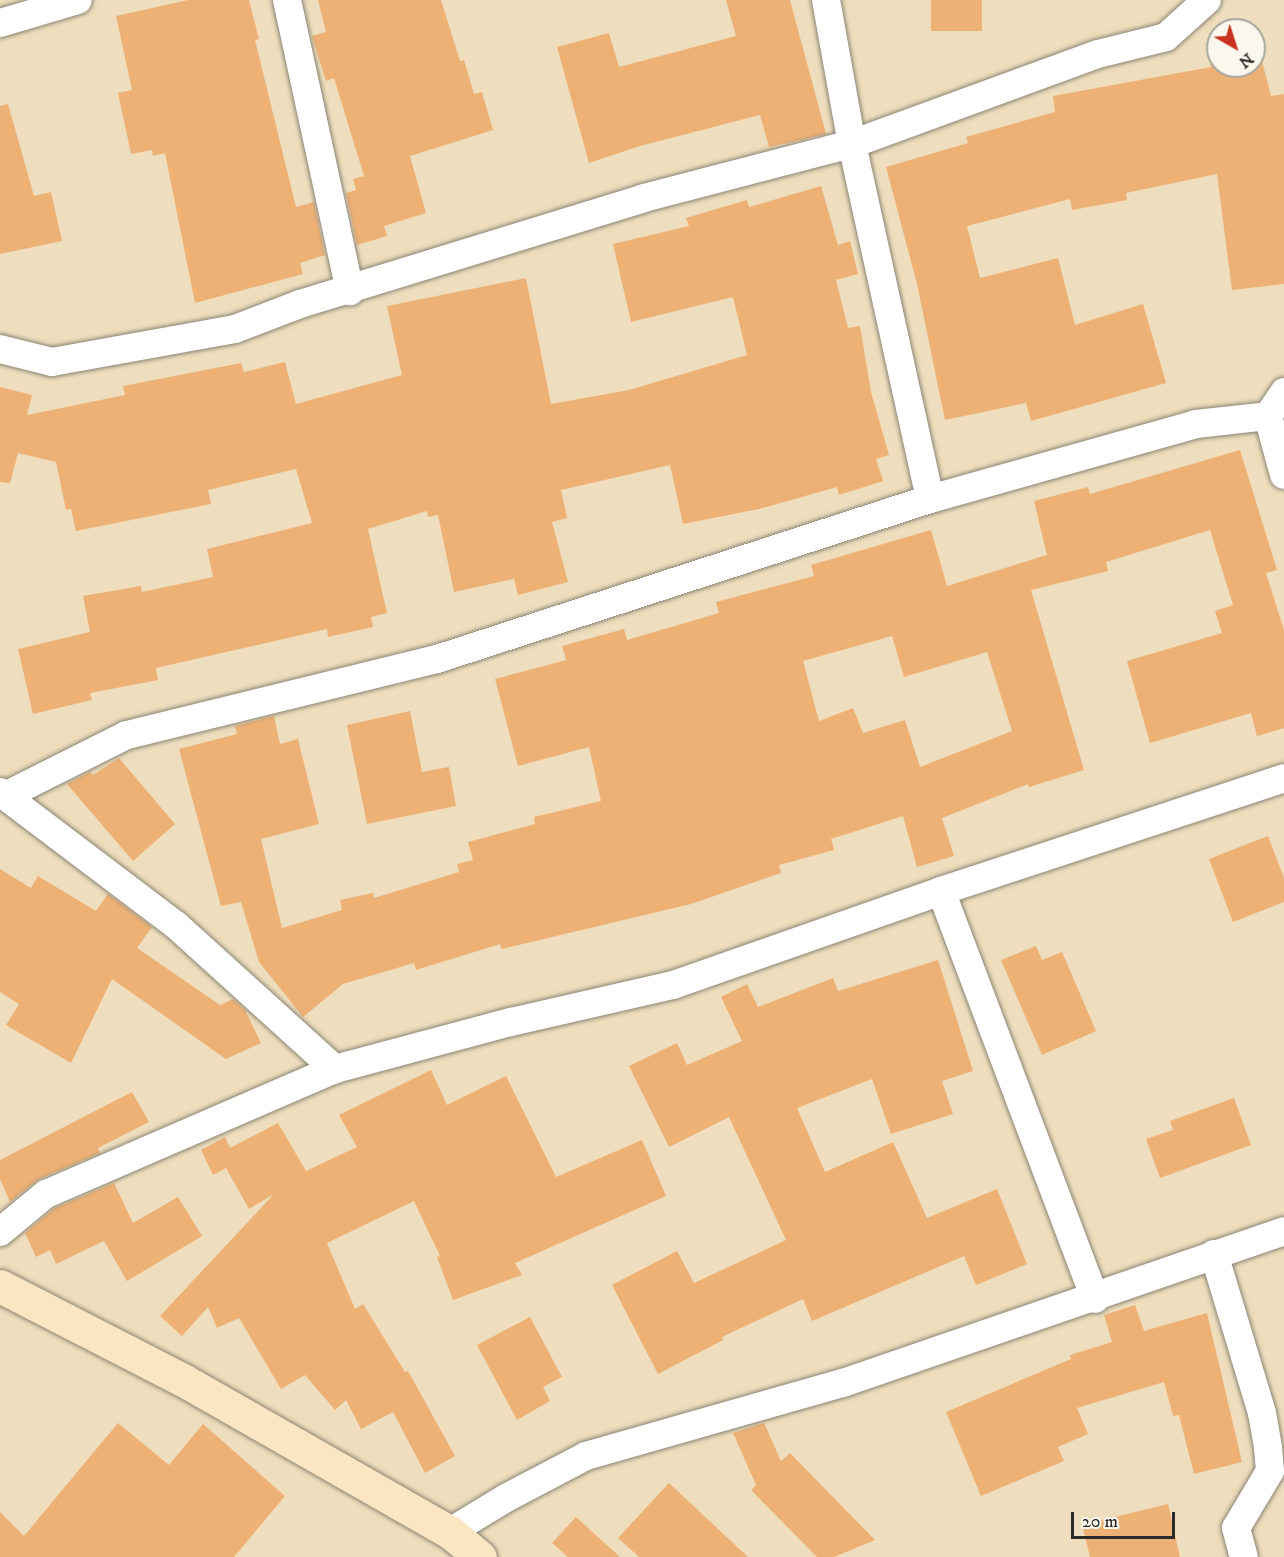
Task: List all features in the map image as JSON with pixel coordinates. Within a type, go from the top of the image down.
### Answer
[{"type":"main road","points":[[0,1286],[183,1380],[450,1532],[480,1557]]},
{"type":"street","points":[[0,23],[78,0]]},
{"type":"street","points":[[287,0],[350,291]]},
{"type":"street","points":[[826,0],[852,144],[930,499]]},
{"type":"street","points":[[0,349],[52,362],[89,358],[235,329],[300,304],[350,291],[644,198],[852,144],[1098,54],[1166,37],[1207,0]]},
{"type":"street","points":[[1284,392],[1268,417],[1284,475]]},
{"type":"street","points":[[335,1069],[176,925],[3,794],[127,735],[437,659],[930,499],[1196,424],[1268,417]]},
{"type":"street","points":[[0,1232],[46,1194],[335,1069],[511,1022],[673,985],[940,891],[1284,778]]},
{"type":"street","points":[[940,891],[1095,1299]]},
{"type":"street","points":[[450,1532],[506,1498],[586,1456],[843,1383],[1095,1299],[1214,1254],[1284,1231]]},
{"type":"street","points":[[1214,1254],[1262,1413],[1276,1446],[1270,1471],[1236,1528],[1244,1557]]},
{"type":"building","points":[[188,0],[249,0],[259,39],[255,40],[296,207],[314,202],[325,255],[300,263],[303,274],[195,303],[165,153],[153,156],[152,150],[131,154],[118,93],[132,90],[116,16]]},
{"type":"building","points":[[318,0],[441,0],[460,61],[464,60],[474,94],[482,92],[493,130],[410,156],[426,213],[384,226],[387,236],[357,245],[346,193],[356,190],[353,179],[364,176],[334,78],[326,81],[312,36],[326,32]]},
{"type":"building","points":[[726,0],[790,0],[826,134],[769,147],[760,115],[640,146],[589,163],[557,47],[609,33],[619,67],[736,36]]},
{"type":"building","points":[[931,0],[982,0],[982,31],[931,31]]},
{"type":"building","points":[[1206,68],[1206,78],[1266,77],[1271,96],[1284,94],[1284,284],[1232,290],[1217,174],[1126,193],[1127,200],[1072,210],[1070,199],[967,226],[980,278],[1058,258],[1075,325],[1143,304],[1166,383],[1031,421],[1026,403],[945,420],[917,284],[886,167],[968,143],[966,137],[1055,112],[1053,96]]},
{"type":"building","points":[[8,104],[34,196],[51,192],[62,241],[0,254],[0,106]]},
{"type":"building","points":[[821,186],[838,245],[850,241],[858,274],[836,280],[848,328],[860,326],[871,392],[889,455],[876,459],[883,481],[839,495],[837,487],[759,509],[683,524],[670,465],[561,490],[567,518],[552,522],[568,582],[518,595],[514,579],[454,592],[438,515],[428,517],[427,511],[368,529],[387,613],[371,617],[373,627],[328,637],[327,629],[156,668],[158,680],[90,693],[92,700],[33,714],[18,649],[90,632],[83,596],[141,586],[142,592],[213,577],[207,549],[312,523],[296,469],[208,490],[211,504],[76,531],[71,509],[66,510],[56,462],[18,453],[10,483],[0,482],[0,387],[32,395],[27,415],[125,395],[123,386],[241,363],[244,372],[285,362],[296,404],[402,375],[387,306],[526,278],[551,404],[629,390],[747,355],[733,297],[631,322],[613,244],[689,226],[686,218],[747,200],[749,207]]},
{"type":"building","points":[[1240,450],[1277,570],[1266,573],[1284,630],[1284,728],[1257,736],[1251,713],[1150,743],[1127,661],[1222,633],[1215,611],[1233,605],[1210,530],[1106,562],[1108,571],[1031,590],[1084,770],[1029,787],[1028,784],[942,818],[954,856],[917,867],[903,816],[831,839],[834,850],[779,865],[781,873],[691,904],[502,949],[500,944],[416,970],[414,963],[343,984],[303,1017],[259,962],[241,902],[221,906],[179,749],[237,734],[235,726],[274,716],[280,744],[298,739],[319,824],[261,839],[282,928],[342,910],[340,900],[373,893],[374,898],[459,872],[457,864],[473,860],[468,842],[535,824],[534,817],[601,801],[589,747],[518,766],[495,679],[566,660],[562,646],[624,629],[627,640],[719,613],[716,602],[814,576],[811,565],[931,530],[947,586],[1047,555],[1034,501],[1088,487],[1090,494]],"holes":[[[892,636],[904,677],[987,652],[1012,731],[920,767],[905,720],[863,733],[853,708],[819,721],[803,661]]]},
{"type":"building","points":[[410,711],[422,772],[449,767],[456,806],[367,824],[347,725]]},
{"type":"building","points":[[119,758],[175,824],[133,861],[67,784],[90,772],[93,775]]},
{"type":"building","points":[[1268,836],[1284,878],[1284,902],[1233,922],[1209,859]]},
{"type":"building","points":[[0,869],[31,888],[38,876],[96,911],[108,894],[152,927],[137,948],[220,1005],[233,999],[245,1010],[261,1043],[226,1059],[112,979],[71,1063],[6,1025],[19,1004],[0,992]]},
{"type":"building","points":[[1036,946],[1042,960],[1062,952],[1096,1031],[1042,1055],[1001,960]]},
{"type":"building","points":[[938,960],[973,1071],[942,1081],[953,1114],[891,1134],[872,1079],[797,1108],[825,1172],[893,1142],[927,1218],[997,1189],[1027,1264],[976,1285],[964,1256],[812,1321],[803,1299],[722,1337],[723,1340],[658,1374],[612,1285],[677,1251],[694,1283],[786,1240],[729,1117],[669,1147],[629,1066],[677,1043],[687,1065],[742,1041],[721,997],[747,984],[758,1007],[833,978],[838,991]]},
{"type":"building","points":[[431,1070],[447,1105],[506,1076],[556,1177],[642,1140],[666,1196],[515,1263],[522,1275],[453,1300],[437,1257],[440,1256],[414,1201],[327,1243],[355,1309],[363,1304],[405,1372],[408,1371],[455,1456],[425,1473],[393,1412],[361,1429],[346,1400],[335,1410],[305,1375],[281,1389],[239,1318],[217,1328],[208,1307],[182,1336],[160,1316],[274,1194],[249,1209],[226,1168],[213,1175],[201,1150],[225,1137],[230,1148],[278,1123],[306,1171],[357,1147],[339,1115]]},
{"type":"building","points":[[132,1092],[149,1122],[98,1148],[100,1153],[39,1179],[10,1202],[0,1179],[0,1160]]},
{"type":"building","points":[[1234,1098],[1251,1145],[1160,1178],[1146,1139],[1173,1130],[1170,1121]]},
{"type":"building","points":[[114,1183],[133,1223],[178,1197],[202,1236],[127,1281],[104,1241],[56,1264],[50,1250],[36,1257],[25,1233],[55,1208]]},
{"type":"building","points":[[1135,1305],[1144,1331],[1207,1313],[1242,1462],[1194,1474],[1179,1415],[1173,1416],[1164,1382],[1077,1408],[1088,1434],[1058,1447],[1064,1461],[981,1496],[946,1412],[1071,1359],[1070,1355],[1112,1342],[1104,1315]]},
{"type":"building","points":[[530,1317],[562,1377],[543,1387],[550,1401],[517,1420],[477,1345]]},
{"type":"building","points":[[118,1423],[169,1465],[203,1424],[285,1496],[234,1557],[0,1557],[0,1512],[24,1536]]},
{"type":"building","points":[[764,1423],[781,1461],[790,1453],[875,1540],[834,1557],[817,1557],[751,1490],[756,1485],[733,1433]]},
{"type":"building","points":[[669,1483],[748,1557],[639,1557],[618,1538]]},
{"type":"building","points":[[1168,1504],[1180,1557],[1090,1557],[1082,1525]]},
{"type":"building","points":[[576,1517],[620,1557],[568,1557],[552,1543]]}]
